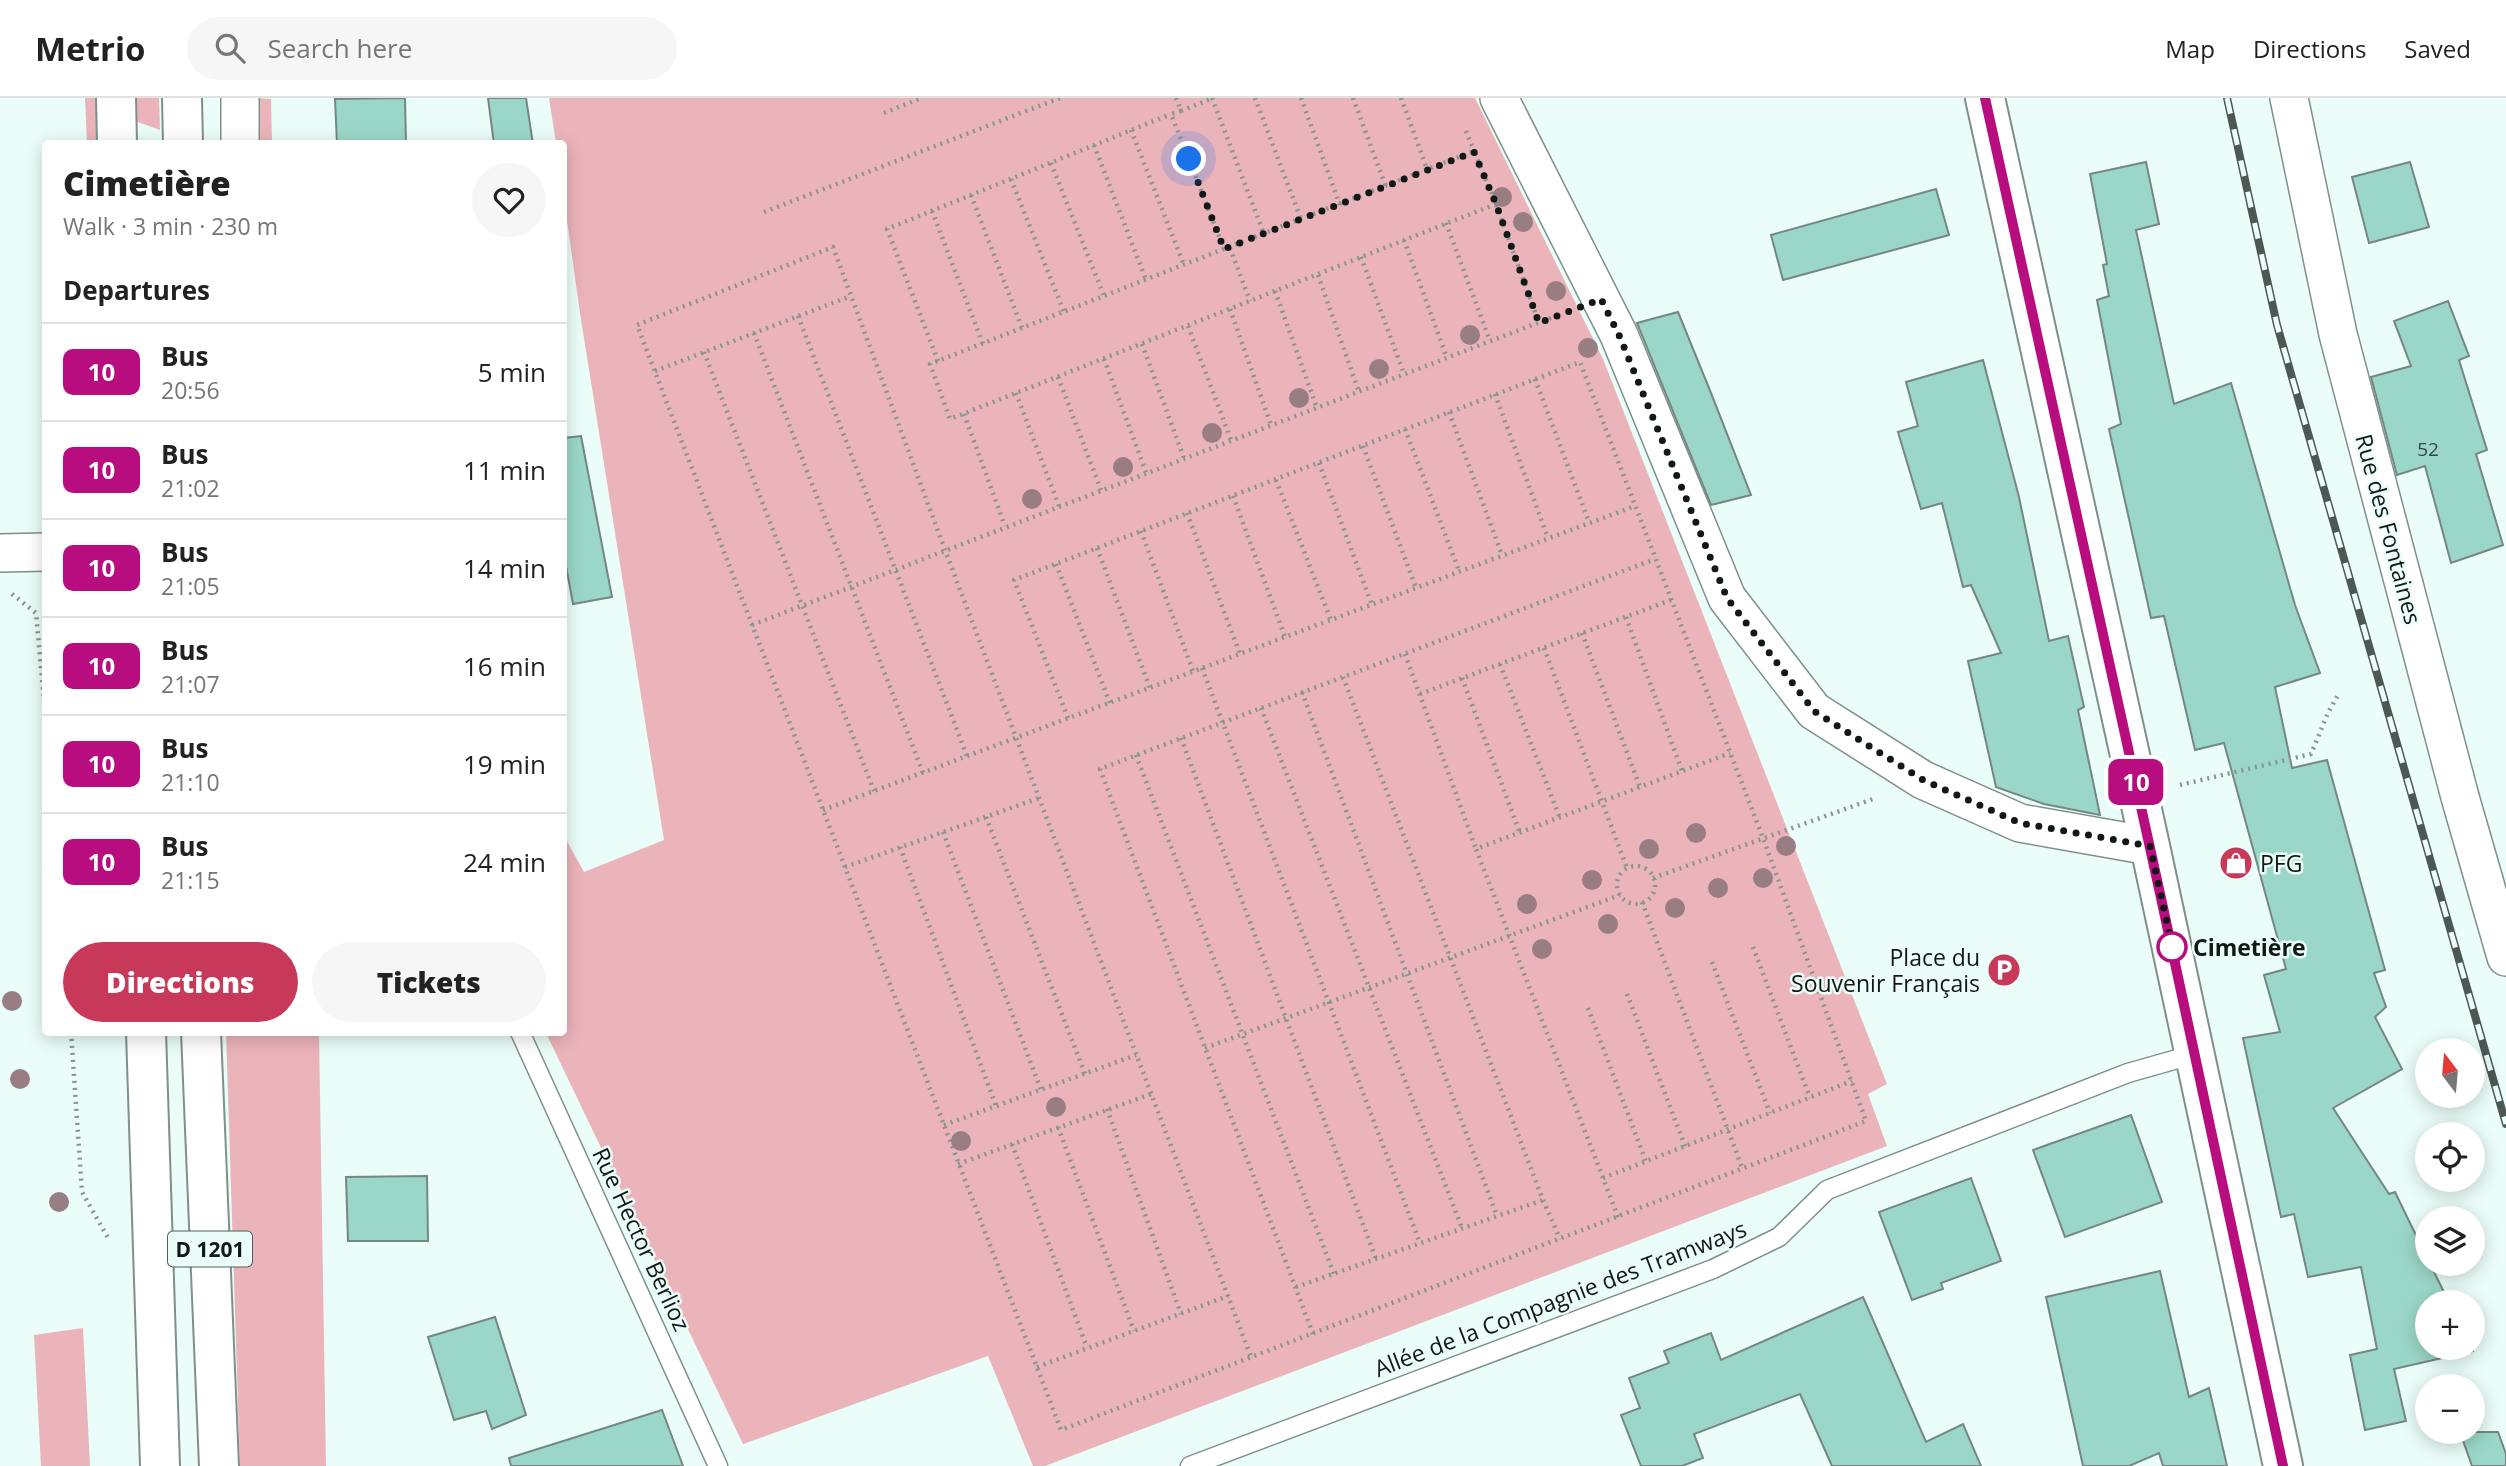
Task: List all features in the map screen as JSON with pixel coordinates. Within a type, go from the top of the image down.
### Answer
[{"type":"main road","points":[[116,98],[117,140]]},
{"type":"main road","points":[[182,98],[183,140]]},
{"type":"main road","points":[[1985,98],[2139,795],[2283,1466]]},
{"type":"main road","name":"D 1201","points":[[146,1036],[160,1466]]},
{"type":"main road","name":"D 1201","points":[[201,1036],[219,1466]]},
{"type":"street","points":[[240,98],[240,140]]},
{"type":"street","points":[[1499,98],[1619,335],[1727,598],[1814,711],[1923,780],[2020,823],[2150,846]]},
{"type":"street","name":"Rue des Fontaines","points":[[2289,98],[2338,334],[2460,797],[2506,957]]},
{"type":"street","points":[[0,553],[42,552]]},
{"type":"lane","name":"Rue Hector Berlioz","points":[[522,1036],[718,1466]]},
{"type":"lane","name":"Allée de la Compagnie des Tramways","points":[[1190,1466],[1713,1269],[1779,1237],[1827,1190],[2128,1073],[2195,1054]]},
{"type":"path","points":[[884,113],[920,98]]},
{"type":"path","points":[[764,212],[1060,98]]},
{"type":"path","points":[[1176,98],[1181,111]]},
{"type":"path","points":[[938,361],[887,229],[1171,114],[1213,98],[1264,234]]},
{"type":"path","points":[[1255,98],[1301,219]]},
{"type":"path","points":[[1301,98],[1340,205]]},
{"type":"path","points":[[1353,98],[1386,187]]},
{"type":"path","points":[[1401,98],[1427,169]]},
{"type":"path","points":[[1171,114],[1250,301]]},
{"type":"path","points":[[1131,130],[1184,265]]},
{"type":"path","points":[[1094,145],[1146,280]]},
{"type":"path","points":[[1496,204],[950,419],[930,364],[1474,152],[1496,204],[1539,323]]},
{"type":"path","points":[[1051,163],[1104,296]]},
{"type":"path","points":[[1011,179],[1064,312]]},
{"type":"path","points":[[971,195],[1022,328]]},
{"type":"path","points":[[932,211],[983,344]]},
{"type":"path","points":[[1446,223],[1490,341]]},
{"type":"path","points":[[1404,240],[1447,358]]},
{"type":"path","points":[[1068,718],[1014,580],[1580,362],[1763,838],[1866,1121],[1061,1430],[637,325],[833,247],[1251,1357]]},
{"type":"path","points":[[1361,257],[1404,374]]},
{"type":"path","points":[[1318,275],[1359,392]]},
{"type":"path","points":[[1275,291],[1317,408]]},
{"type":"path","points":[[655,371],[851,296]]},
{"type":"path","points":[[752,625],[1601,299]]},
{"type":"path","points":[[1230,309],[1271,425]]},
{"type":"path","points":[[798,316],[967,756]]},
{"type":"path","points":[[1188,326],[1231,440]]},
{"type":"path","points":[[754,333],[923,773]]},
{"type":"path","points":[[1142,344],[1184,458]]},
{"type":"path","points":[[704,352],[873,791]]},
{"type":"path","points":[[1104,359],[1146,472]]},
{"type":"path","points":[[1058,377],[1101,490]]},
{"type":"path","points":[[1535,379],[1589,523]]},
{"type":"path","points":[[1016,394],[1059,506]]},
{"type":"path","points":[[1495,394],[1548,538]]},
{"type":"path","points":[[1449,412],[1502,555]]},
{"type":"path","points":[[964,414],[1006,526]]},
{"type":"path","points":[[1405,429],[1459,571]]},
{"type":"path","points":[[1363,446],[1416,588]]},
{"type":"path","points":[[1319,463],[1373,605]]},
{"type":"path","points":[[1276,480],[1331,620]]},
{"type":"path","points":[[1233,496],[1285,638]]},
{"type":"path","points":[[823,810],[1635,506]]},
{"type":"path","points":[[1187,513],[1240,654]]},
{"type":"path","points":[[1141,531],[1194,671]]},
{"type":"path","points":[[1097,548],[1150,688]]},
{"type":"path","points":[[1313,1334],[1100,769],[1656,559]]},
{"type":"path","points":[[1056,564],[1110,703]]},
{"type":"path","points":[[9,592],[36,613],[42,678]]},
{"type":"path","points":[[1420,694],[1671,600]]},
{"type":"path","points":[[1626,617],[1682,771]]},
{"type":"path","points":[[1582,633],[1640,787]]},
{"type":"path","points":[[1544,648],[1627,868]]},
{"type":"path","points":[[1405,654],[1476,849],[1618,1217]]},
{"type":"path","points":[[1500,664],[1560,818]]},
{"type":"path","points":[[1202,668],[1420,1243]]},
{"type":"path","points":[[1343,677],[1560,1239]]},
{"type":"path","points":[[1462,678],[1520,833]]},
{"type":"path","points":[[1302,692],[1497,1216]]},
{"type":"path","points":[[2139,795],[2311,754],[2339,693]]},
{"type":"path","points":[[1261,708],[1462,1228]]},
{"type":"path","points":[[1181,738],[1376,1259]]},
{"type":"path","points":[[1476,849],[1730,753]]},
{"type":"path","points":[[1136,755],[1334,1274]]},
{"type":"path","points":[[1653,878],[1923,780]]},
{"type":"path","points":[[845,867],[1039,798]]},
{"type":"path","points":[[986,817],[1085,1074]]},
{"type":"path","points":[[943,832],[1041,1090]]},
{"type":"path","points":[[900,847],[996,1106]]},
{"type":"path","points":[[1639,866],[1653,878],[1654,890],[1642,902],[1630,903],[1617,889],[1618,877],[1627,868],[1639,866]]},
{"type":"path","points":[[1205,1048],[1620,895]]},
{"type":"path","points":[[1642,902],[1743,1170]]},
{"type":"path","points":[[1753,947],[1810,1098]]},
{"type":"path","points":[[1712,962],[1770,1113]]},
{"type":"path","points":[[1627,993],[1685,1146]]},
{"type":"path","points":[[1588,1008],[1646,1161]]},
{"type":"path","points":[[71,1036],[82,1192],[115,1250]]},
{"type":"path","points":[[944,1125],[1136,1055]]},
{"type":"path","points":[[1603,1178],[1852,1081]]},
{"type":"path","points":[[958,1164],[1151,1094]]},
{"type":"path","points":[[1107,1110],[1181,1314]]},
{"type":"path","points":[[1058,1127],[1134,1331]]},
{"type":"path","points":[[1012,1144],[1087,1348]]},
{"type":"path","points":[[1296,1287],[1543,1200]]},
{"type":"path","points":[[1037,1367],[1228,1296]]},
{"type":"shaded area","points":[[85,98],[101,98],[102,140],[87,140]]},
{"type":"shaded area","points":[[135,98],[159,98],[160,130],[135,121]]},
{"type":"shaded area","points":[[254,98],[271,99],[272,140],[255,140]]},
{"type":"shaded area","points":[[549,98],[1475,98],[1603,359],[1887,1084],[1868,1094],[1887,1146],[1045,1466],[1033,1466],[988,1356],[743,1444],[547,1036],[567,1036],[567,841],[584,872],[664,840],[567,220],[567,140],[556,140]]},
{"type":"shaded area","points":[[226,1036],[319,1036],[326,1466],[240,1466]]},
{"type":"shaded area","points":[[83,1328],[90,1466],[41,1466],[34,1335]]},
{"type":"building","points":[[405,98],[406,140],[337,140],[335,99]]},
{"type":"building","points":[[488,98],[526,98],[532,140],[493,140]]},
{"type":"building","points":[[2146,162],[2159,224],[2136,230],[2174,404],[2231,383],[2295,605],[2320,673],[2275,687],[2292,768],[2327,760],[2385,970],[2374,973],[2386,1007],[2375,1017],[2402,1069],[2333,1108],[2389,1194],[2395,1192],[2415,1233],[2415,1276],[2436,1276],[2443,1290],[2415,1290],[2415,1360],[2434,1360],[2394,1369],[2406,1421],[2365,1430],[2350,1355],[2377,1349],[2361,1267],[2308,1277],[2294,1214],[2281,1217],[2243,1038],[2280,1032],[2264,975],[2286,969],[2224,743],[2195,750],[2164,616],[2151,618],[2109,429],[2121,424],[2097,300],[2109,296],[2103,265],[2107,264],[2090,174]]},
{"type":"building","points":[[2410,162],[2429,227],[2369,243],[2352,177]]},
{"type":"building","points":[[1936,189],[1949,235],[1783,280],[1771,235]]},
{"type":"building","points":[[2448,301],[2469,356],[2459,360],[2487,450],[2476,454],[2503,545],[2451,563],[2425,466],[2397,475],[2371,377],[2411,366],[2394,321]]},
{"type":"building","points":[[1678,312],[1751,495],[1711,505],[1637,323]]},
{"type":"building","points":[[1983,360],[2019,497],[2049,641],[2068,636],[2084,707],[2078,710],[2100,815],[2044,804],[1996,787],[1968,661],[2001,653],[1971,585],[1963,587],[1942,503],[1921,509],[1898,432],[1918,426],[1906,382]]},
{"type":"building","points":[[581,436],[612,597],[573,604],[567,571],[567,438]]},
{"type":"building","points":[[2131,1115],[2162,1202],[2065,1237],[2033,1150]]},
{"type":"building","points":[[427,1176],[428,1241],[348,1241],[346,1177]]},
{"type":"building","points":[[1971,1178],[2001,1261],[1941,1283],[1943,1289],[1912,1300],[1879,1212]]},
{"type":"building","points":[[2160,1271],[2189,1397],[2209,1388],[2227,1466],[2163,1466],[2159,1453],[2129,1466],[2083,1466],[2046,1297]]},
{"type":"building","points":[[1863,1297],[1926,1442],[1963,1424],[1981,1466],[1832,1466],[1800,1394],[1694,1434],[1703,1458],[1682,1466],[1641,1466],[1621,1415],[1640,1408],[1629,1378],[1669,1363],[1664,1351],[1711,1333],[1721,1360]]},
{"type":"building","points":[[495,1317],[526,1415],[492,1429],[486,1411],[454,1420],[428,1337]]},
{"type":"building","points":[[662,1410],[683,1466],[511,1466],[509,1458]]},
{"type":"building","points":[[2485,1432],[2498,1432],[2506,1454],[2506,1466],[2472,1466],[2464,1444],[2485,1444]]},
{"type":"railway","points":[[2227,98],[2277,325],[2506,1124]]},
{"type":"bus line","name":"10","points":[[1985,98],[2283,1466]]},
{"type":"place","name":"PFG","points":[[2236,863]]},
{"type":"place","name":"Cimetière","points":[[2172,947]]},
{"type":"place","name":"Place du Souvenir Français","points":[[2004,970]]},
{"type":"route","points":[[1189,159],[1224,249],[1474,152],[1539,323],[1601,299],[1619,335],[1727,598],[1814,711],[1923,780],[2020,823],[2150,846],[2173,950],[2172,947]]}]
